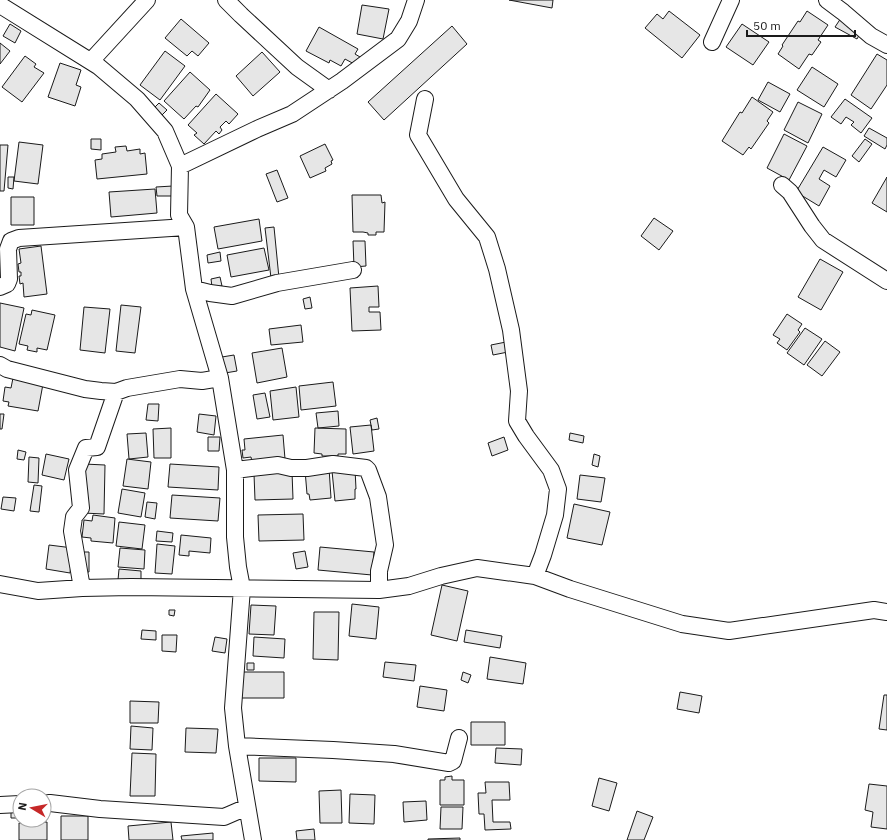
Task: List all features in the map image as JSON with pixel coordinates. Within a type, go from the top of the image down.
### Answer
[{"type":"street","points":[[91,61],[147,0]]},
{"type":"street","points":[[226,0],[240,15],[297,67],[329,90]]},
{"type":"street","points":[[180,166],[292,114],[329,90],[398,39],[409,21],[416,0]]},
{"type":"street","points":[[712,42],[731,0]]},
{"type":"street","points":[[827,0],[871,36],[887,45]]},
{"type":"street","points":[[0,5],[91,61],[137,99],[165,131],[180,166],[179,214],[186,227],[194,289],[220,378],[236,470],[235,537],[242,588],[234,708],[237,746],[253,840]]},
{"type":"street","points":[[425,99],[418,135],[456,198],[487,237],[497,269],[511,330],[519,391],[517,421],[551,470],[558,489],[555,515],[535,576]]},
{"type":"street","points":[[782,185],[790,192],[823,240],[887,281]]},
{"type":"street","points":[[0,287],[7,284],[9,280],[8,249],[11,241],[19,238],[186,227]]},
{"type":"street","points":[[194,289],[232,296],[276,283],[353,270]]},
{"type":"street","points":[[0,365],[85,389],[116,392],[127,388],[180,379],[202,381],[220,378]]},
{"type":"street","points":[[82,588],[72,531],[74,517],[81,508],[77,470],[86,448],[97,447],[116,392]]},
{"type":"street","points":[[236,470],[278,465],[291,468],[307,468],[333,464],[368,470],[378,497],[385,545],[378,570],[379,590]]},
{"type":"street","points":[[0,584],[38,591],[82,588],[379,590],[409,586],[441,576],[477,568],[535,576],[570,589],[682,624],[729,631],[874,610],[887,612]]},
{"type":"street","points":[[237,746],[379,753],[450,763],[452,761],[459,738]]},
{"type":"street","points":[[52,803],[100,809],[224,817],[247,807]]},
{"type":"street","points":[[0,805],[12,804]]},
{"type":"building","points":[[509,0],[553,0],[552,8]]},
{"type":"building","points":[[362,5],[389,9],[383,39],[357,34]]},
{"type":"building","points":[[669,11],[700,35],[682,58],[645,28],[657,14],[663,19]]},
{"type":"building","points":[[807,11],[828,25],[818,40],[821,42],[812,55],[809,54],[799,69],[778,54],[783,46],[782,45],[798,21],[800,22]]},
{"type":"building","points":[[841,18],[862,30],[857,39],[835,27]]},
{"type":"building","points":[[181,19],[209,43],[198,56],[192,51],[187,56],[165,38]]},
{"type":"building","points":[[10,24],[21,31],[15,43],[3,36]]},
{"type":"building","points":[[742,24],[769,42],[753,65],[726,47]]},
{"type":"building","points":[[452,26],[467,44],[384,120],[368,102]]},
{"type":"building","points":[[319,27],[358,49],[355,54],[360,57],[356,65],[345,59],[341,66],[330,60],[329,63],[306,51]]},
{"type":"building","points":[[0,43],[10,51],[0,64]]},
{"type":"building","points":[[165,51],[185,66],[160,100],[140,85]]},
{"type":"building","points":[[262,52],[280,72],[253,96],[236,76]]},
{"type":"building","points":[[877,54],[887,60],[887,85],[871,109],[851,95]]},
{"type":"building","points":[[25,56],[36,64],[34,67],[44,73],[22,102],[2,87]]},
{"type":"building","points":[[60,63],[81,70],[76,85],[81,87],[75,106],[48,97]]},
{"type":"building","points":[[812,67],[838,84],[824,107],[797,90]]},
{"type":"building","points":[[190,72],[210,90],[198,107],[196,106],[184,119],[164,101]]},
{"type":"building","points":[[768,82],[790,94],[780,112],[758,100]]},
{"type":"building","points":[[216,94],[238,114],[229,124],[226,121],[220,127],[222,130],[219,134],[216,131],[204,144],[194,135],[197,133],[188,125]]},
{"type":"building","points":[[752,97],[773,112],[767,121],[769,123],[751,149],[749,147],[743,155],[722,141],[740,112],[742,113]]},
{"type":"building","points":[[845,99],[872,118],[861,133],[851,125],[854,122],[846,117],[841,124],[831,117]]},
{"type":"building","points":[[798,102],[822,114],[808,143],[784,130]]},
{"type":"building","points":[[159,103],[167,110],[162,115],[154,108]]},
{"type":"building","points":[[869,128],[887,138],[887,145],[885,149],[864,136]]},
{"type":"building","points":[[784,134],[807,146],[789,180],[767,168]]},
{"type":"building","points":[[91,139],[101,139],[101,150],[91,149]]},
{"type":"building","points":[[865,139],[872,144],[859,162],[852,156]]},
{"type":"building","points":[[19,142],[43,145],[38,184],[14,181]]},
{"type":"building","points":[[325,144],[333,160],[331,161],[332,164],[325,168],[326,171],[310,178],[300,156]]},
{"type":"building","points":[[0,145],[8,145],[4,191],[0,191]]},
{"type":"building","points":[[126,146],[127,151],[140,149],[140,154],[145,153],[147,174],[97,179],[95,160],[102,159],[102,154],[116,152],[115,147]]},
{"type":"building","points":[[823,147],[846,160],[836,177],[824,170],[819,179],[830,186],[819,206],[796,192]]},
{"type":"building","points":[[277,170],[288,198],[277,202],[266,174]]},
{"type":"building","points":[[8,177],[14,177],[13,189],[8,188]]},
{"type":"building","points":[[887,177],[887,212],[872,203]]},
{"type":"building","points":[[173,186],[173,196],[157,196],[156,187]]},
{"type":"building","points":[[155,189],[157,213],[111,217],[109,192]]},
{"type":"building","points":[[352,195],[381,195],[382,203],[385,202],[384,232],[376,232],[376,235],[368,235],[368,233],[363,232],[353,232]]},
{"type":"building","points":[[11,197],[34,197],[34,225],[11,225]]},
{"type":"building","points":[[654,218],[673,231],[659,250],[641,236]]},
{"type":"building","points":[[259,219],[262,241],[218,249],[214,227]]},
{"type":"building","points":[[274,227],[279,278],[271,278],[265,228]]},
{"type":"building","points":[[353,241],[365,241],[366,266],[354,267]]},
{"type":"building","points":[[41,246],[47,294],[24,297],[23,283],[20,284],[19,276],[21,276],[21,272],[19,272],[18,264],[21,263],[19,249]]},
{"type":"building","points":[[264,248],[269,270],[231,277],[227,255]]},
{"type":"building","points":[[220,252],[221,261],[208,263],[207,255]]},
{"type":"building","points":[[820,259],[843,272],[821,310],[798,297]]},
{"type":"building","points":[[220,277],[222,286],[212,287],[211,279]]},
{"type":"building","points":[[378,286],[379,307],[369,307],[369,312],[380,312],[381,330],[352,331],[350,288]]},
{"type":"building","points":[[310,297],[312,308],[305,309],[303,299]]},
{"type":"building","points":[[0,303],[24,308],[15,351],[0,347]]},
{"type":"building","points":[[121,305],[141,307],[135,353],[116,351]]},
{"type":"building","points":[[84,307],[110,309],[105,353],[80,350]]},
{"type":"building","points":[[32,310],[55,315],[47,350],[37,348],[37,352],[27,350],[28,346],[19,344],[26,314],[31,315]]},
{"type":"building","points":[[787,314],[802,324],[798,330],[800,332],[787,350],[777,343],[780,339],[773,335]]},
{"type":"building","points":[[301,325],[303,342],[271,345],[269,329]]},
{"type":"building","points":[[805,328],[822,339],[804,365],[787,353]]},
{"type":"building","points":[[825,341],[840,352],[822,376],[807,365]]},
{"type":"building","points":[[506,342],[508,352],[493,355],[491,345]]},
{"type":"building","points":[[282,348],[287,377],[257,383],[252,353]]},
{"type":"building","points":[[234,355],[237,371],[225,373],[222,357]]},
{"type":"building","points":[[13,378],[43,384],[38,411],[8,406],[9,402],[3,401],[5,387],[11,388]]},
{"type":"building","points":[[333,382],[336,406],[301,410],[299,386]]},
{"type":"building","points":[[296,387],[299,417],[273,420],[270,391]]},
{"type":"building","points":[[265,393],[270,417],[257,419],[253,395]]},
{"type":"building","points":[[148,404],[159,404],[158,421],[146,420]]},
{"type":"building","points":[[338,411],[339,426],[318,428],[316,413]]},
{"type":"building","points":[[0,414],[4,414],[2,429],[0,429]]},
{"type":"building","points":[[199,414],[216,416],[214,435],[197,432]]},
{"type":"building","points":[[377,418],[379,429],[372,430],[370,420]]},
{"type":"building","points":[[371,425],[374,451],[353,454],[350,427]]},
{"type":"building","points":[[171,428],[171,458],[154,458],[153,429]]},
{"type":"building","points":[[315,428],[346,429],[346,454],[338,454],[338,456],[322,456],[322,454],[314,453]]},
{"type":"building","points":[[146,433],[148,457],[129,459],[127,434]]},
{"type":"building","points":[[570,433],[584,436],[583,443],[569,440]]},
{"type":"building","points":[[283,435],[285,459],[252,462],[251,457],[243,458],[242,450],[245,450],[244,439]]},
{"type":"building","points":[[208,437],[220,437],[219,451],[208,451]]},
{"type":"building","points":[[504,437],[508,450],[492,456],[488,443]]},
{"type":"building","points":[[18,450],[26,452],[24,460],[17,459]]},
{"type":"building","points":[[46,454],[69,459],[64,480],[42,475]]},
{"type":"building","points":[[594,454],[600,456],[598,467],[592,465]]},
{"type":"building","points":[[29,457],[39,458],[38,483],[28,482]]},
{"type":"building","points":[[127,459],[151,462],[148,489],[123,486]]},
{"type":"building","points":[[84,464],[105,465],[104,514],[83,513]]},
{"type":"building","points":[[170,464],[219,467],[218,490],[168,487]]},
{"type":"building","points":[[329,468],[331,498],[310,500],[309,494],[307,494],[305,470]]},
{"type":"building","points":[[355,469],[355,499],[335,501],[332,471]]},
{"type":"building","points":[[292,472],[293,499],[255,500],[254,474]]},
{"type":"building","points":[[580,475],[605,478],[601,502],[577,499]]},
{"type":"building","points":[[34,485],[42,486],[39,512],[30,511]]},
{"type":"building","points":[[122,489],[145,493],[141,517],[118,513]]},
{"type":"building","points":[[172,495],[220,498],[218,521],[170,518]]},
{"type":"building","points":[[3,497],[16,498],[14,511],[1,509]]},
{"type":"building","points":[[147,502],[157,503],[155,519],[145,517]]},
{"type":"building","points":[[574,504],[610,512],[602,545],[567,538]]},
{"type":"building","points":[[303,514],[304,540],[259,541],[258,515]]},
{"type":"building","points":[[93,515],[115,518],[113,543],[91,541],[91,538],[82,537],[84,520],[92,521]]},
{"type":"building","points":[[119,522],[145,525],[142,549],[116,546]]},
{"type":"building","points":[[157,531],[173,533],[172,542],[156,541]]},
{"type":"building","points":[[181,535],[211,538],[210,553],[189,551],[189,556],[179,555]]},
{"type":"building","points":[[157,544],[175,546],[172,574],[155,573]]},
{"type":"building","points":[[49,545],[73,548],[70,573],[46,569]]},
{"type":"building","points":[[320,547],[374,552],[372,575],[318,570]]},
{"type":"building","points":[[120,548],[145,550],[144,569],[118,567]]},
{"type":"building","points":[[305,551],[308,567],[296,569],[293,553]]},
{"type":"building","points":[[82,552],[89,552],[89,572],[83,572]]},
{"type":"building","points":[[119,569],[141,571],[141,581],[118,580]]},
{"type":"building","points":[[442,585],[468,591],[457,641],[431,635]]},
{"type":"building","points":[[352,604],[379,607],[376,639],[349,636]]},
{"type":"building","points":[[251,605],[276,606],[274,635],[249,634]]},
{"type":"building","points":[[169,610],[175,610],[174,616],[169,615]]},
{"type":"building","points":[[314,612],[339,612],[338,660],[313,659]]},
{"type":"building","points":[[142,630],[156,631],[156,640],[141,639]]},
{"type":"building","points":[[466,630],[502,636],[500,648],[464,642]]},
{"type":"building","points":[[162,635],[177,635],[176,652],[162,651]]},
{"type":"building","points":[[215,637],[227,639],[225,653],[212,651]]},
{"type":"building","points":[[254,637],[285,639],[284,658],[253,656]]},
{"type":"building","points":[[490,657],[526,663],[523,684],[487,679]]},
{"type":"building","points":[[385,662],[416,665],[414,681],[383,677]]},
{"type":"building","points":[[247,663],[254,663],[254,670],[247,670]]},
{"type":"building","points":[[241,672],[284,672],[284,698],[241,698]]},
{"type":"building","points":[[463,672],[471,675],[468,683],[461,680]]},
{"type":"building","points":[[420,686],[447,690],[444,711],[417,707]]},
{"type":"building","points":[[680,692],[702,696],[699,713],[677,709]]},
{"type":"building","points":[[884,695],[887,695],[887,730],[879,729]]},
{"type":"building","points":[[130,701],[159,702],[158,723],[130,723]]},
{"type":"building","points":[[471,722],[505,722],[505,745],[471,745]]},
{"type":"building","points":[[131,726],[153,728],[152,750],[130,749]]},
{"type":"building","points":[[186,728],[218,729],[216,753],[185,752]]},
{"type":"building","points":[[496,748],[522,749],[521,765],[495,763]]},
{"type":"building","points":[[132,753],[156,754],[155,796],[130,796]]},
{"type":"building","points":[[259,758],[296,758],[296,782],[259,781]]},
{"type":"building","points":[[452,776],[452,780],[464,780],[464,805],[440,805],[440,780],[445,780],[445,777]]},
{"type":"building","points":[[599,778],[617,783],[609,811],[592,806]]},
{"type":"building","points":[[485,782],[509,782],[510,800],[492,800],[493,822],[510,822],[511,829],[485,830],[484,814],[479,814],[478,793],[486,793]]},
{"type":"building","points":[[869,784],[887,786],[887,829],[871,827],[873,812],[865,810]]},
{"type":"building","points":[[341,790],[342,823],[320,823],[319,791]]},
{"type":"building","points":[[350,794],[375,795],[374,824],[349,823]]},
{"type":"building","points":[[426,801],[427,820],[404,822],[403,802]]},
{"type":"building","points":[[441,807],[463,807],[462,829],[440,829]]},
{"type":"building","points":[[637,811],[653,817],[644,840],[627,840]]},
{"type":"building","points":[[61,816],[88,816],[88,840],[61,840]]},
{"type":"building","points":[[171,822],[173,840],[129,840],[128,826]]},
{"type":"building","points":[[19,828],[47,828],[47,840],[19,840]]},
{"type":"building","points":[[314,829],[315,840],[297,840],[296,831]]},
{"type":"building","points":[[213,833],[213,840],[182,840],[181,836]]},
{"type":"building","points":[[460,838],[460,840],[428,840],[428,839]]}]
